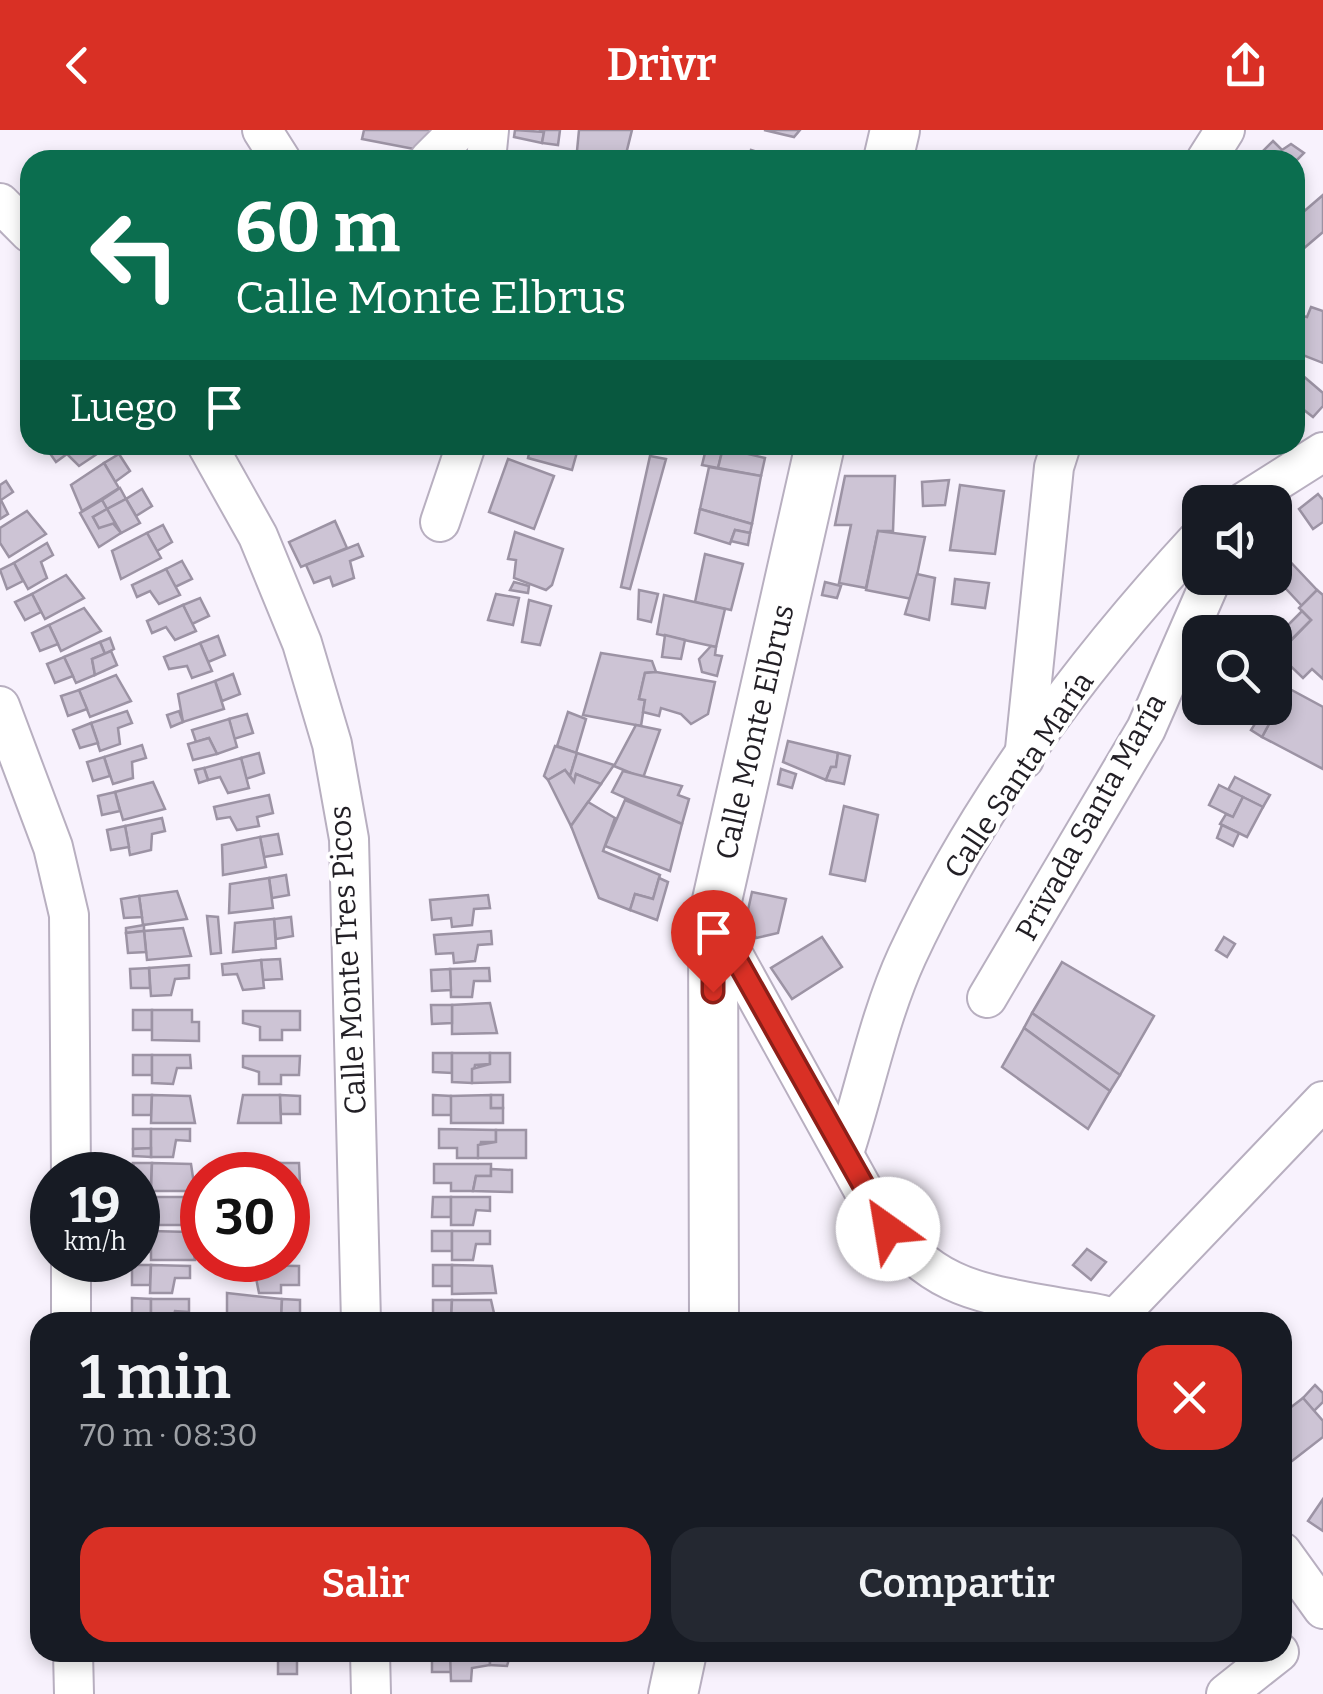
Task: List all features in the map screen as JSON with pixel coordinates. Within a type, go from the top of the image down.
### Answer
[{"type":"street","points":[[438,150],[459,130]]},
{"type":"street","points":[[0,203],[20,223]]},
{"type":"street","points":[[1272,485],[1323,452]]},
{"type":"street","name":"Calle Monte Tres Picos","points":[[213,455],[258,536],[302,643],[332,744],[346,820],[361,1312]]},
{"type":"street","points":[[440,522],[463,455]]},
{"type":"street","name":"Calle Monte Elbrus","points":[[714,1312],[713,918],[818,455]]},
{"type":"street","points":[[1024,758],[1058,455]]},
{"type":"street","name":"Calle Santa María","points":[[844,1153],[906,959],[967,842],[1024,758],[1146,595],[1182,556]]},
{"type":"street","name":"Privada Santa María","points":[[987,998],[1146,729],[1205,595]]},
{"type":"street","points":[[0,706],[53,847],[69,915],[71,1152]]},
{"type":"street","points":[[713,918],[876,1213],[900,1245],[938,1277],[975,1292],[1077,1312]]},
{"type":"street","points":[[1125,1312],[1323,1101]]},
{"type":"street","points":[[71,1282],[72,1312]]},
{"type":"street","points":[[1292,1566],[1323,1608]]},
{"type":"street","points":[[1292,1642],[1323,1618]]},
{"type":"street","points":[[73,1662],[74,1694]]},
{"type":"street","points":[[370,1662],[371,1694]]},
{"type":"street","points":[[673,1694],[680,1662]]},
{"type":"street","points":[[1226,1694],[1267,1662]]},
{"type":"building","points":[[364,130],[439,130],[436,150],[362,139]]},
{"type":"building","points":[[515,130],[544,132],[542,143],[514,137]]},
{"type":"building","points":[[539,130],[560,130],[558,145],[542,143],[544,132]]},
{"type":"building","points":[[579,130],[632,130],[627,150],[577,150]]},
{"type":"building","points":[[764,130],[800,130],[794,137]]},
{"type":"building","points":[[1273,141],[1282,150],[1264,150]]},
{"type":"building","points":[[1323,195],[1323,232],[1305,247],[1305,210]]},
{"type":"building","points":[[1311,307],[1323,311],[1323,363],[1305,356]]},
{"type":"building","points":[[1305,378],[1323,393],[1323,406],[1313,417],[1305,411]]},
{"type":"building","points":[[68,455],[96,455],[79,466]]},
{"type":"building","points":[[120,455],[130,471],[115,482],[104,463]]},
{"type":"building","points":[[529,455],[576,455],[572,470],[528,458]]},
{"type":"building","points":[[704,455],[721,455],[718,468],[702,465]]},
{"type":"building","points":[[721,455],[765,458],[761,476],[718,468]]},
{"type":"building","points":[[650,456],[666,459],[630,589],[621,587]]},
{"type":"building","points":[[508,459],[554,476],[534,529],[489,512]]},
{"type":"building","points":[[104,463],[119,488],[82,511],[71,485]]},
{"type":"building","points":[[709,467],[761,476],[752,524],[700,509]]},
{"type":"building","points":[[845,476],[895,476],[893,531],[878,531],[866,588],[839,583],[851,525],[835,525]]},
{"type":"building","points":[[949,480],[945,505],[923,506],[922,482]]},
{"type":"building","points":[[6,481],[13,492],[1,500],[8,514],[0,519],[0,485]]},
{"type":"building","points":[[960,485],[1004,491],[995,554],[950,550]]},
{"type":"building","points":[[120,488],[126,499],[107,509],[102,500]]},
{"type":"building","points":[[142,489],[152,506],[136,516],[126,499]]},
{"type":"building","points":[[1318,494],[1323,500],[1323,522],[1313,529],[1299,509]]},
{"type":"building","points":[[126,499],[140,523],[121,533],[107,509]]},
{"type":"building","points":[[102,500],[107,509],[93,517],[99,528],[111,521],[121,533],[99,547],[80,513]]},
{"type":"building","points":[[107,509],[115,523],[99,528],[93,517]]},
{"type":"building","points":[[700,509],[752,524],[750,533],[735,530],[730,544],[695,533]]},
{"type":"building","points":[[27,511],[46,534],[9,557],[0,543],[0,528]]},
{"type":"building","points":[[335,521],[347,548],[301,567],[289,542]]},
{"type":"building","points":[[163,525],[172,542],[157,551],[147,533]]},
{"type":"building","points":[[735,530],[750,533],[748,545],[731,541]]},
{"type":"building","points":[[878,531],[925,537],[912,599],[866,590]]},
{"type":"building","points":[[515,532],[563,549],[552,585],[546,590],[514,578],[516,560],[508,559]]},
{"type":"building","points":[[147,533],[161,558],[121,579],[112,551]]},
{"type":"building","points":[[47,543],[53,555],[41,562],[47,578],[28,589],[14,563]]},
{"type":"building","points":[[358,544],[363,556],[350,561],[354,578],[333,586],[330,577],[314,583],[306,565]]},
{"type":"building","points":[[705,554],[743,564],[731,610],[695,602]]},
{"type":"building","points":[[182,561],[192,579],[175,587],[166,569]]},
{"type":"building","points":[[14,563],[23,581],[7,589],[0,570]]},
{"type":"building","points":[[1292,564],[1317,590],[1302,606],[1292,595]]},
{"type":"building","points":[[166,569],[180,595],[159,604],[150,591],[137,597],[132,585]]},
{"type":"building","points":[[917,574],[935,578],[929,620],[905,614]]},
{"type":"building","points":[[66,575],[84,598],[45,619],[32,594]]},
{"type":"building","points":[[955,579],[989,583],[985,608],[952,604]]},
{"type":"building","points":[[514,582],[529,586],[528,593],[510,590]]},
{"type":"building","points":[[825,582],[841,586],[837,598],[822,595]]},
{"type":"building","points":[[639,590],[658,594],[651,622],[638,619]]},
{"type":"building","points":[[1317,590],[1323,595],[1323,679],[1312,669],[1303,678],[1292,667],[1292,640],[1311,620],[1299,608]]},
{"type":"building","points":[[32,594],[41,612],[25,620],[15,602]]},
{"type":"building","points":[[496,594],[519,598],[513,625],[488,620]]},
{"type":"building","points":[[664,595],[725,609],[716,647],[657,634]]},
{"type":"building","points":[[200,598],[209,616],[192,624],[183,605]]},
{"type":"building","points":[[529,600],[551,606],[540,645],[522,642]]},
{"type":"building","points":[[183,605],[196,631],[175,640],[166,627],[152,633],[147,621]]},
{"type":"building","points":[[84,608],[101,631],[61,651],[49,625]]},
{"type":"building","points":[[1302,611],[1311,620],[1292,639],[1292,621]]},
{"type":"building","points":[[49,625],[58,644],[40,651],[32,633]]},
{"type":"building","points":[[665,635],[685,640],[681,659],[662,657]]},
{"type":"building","points":[[218,636],[225,655],[208,662],[200,643]]},
{"type":"building","points":[[110,638],[114,649],[105,654],[100,642]]},
{"type":"building","points":[[100,642],[105,654],[92,659],[95,675],[76,683],[64,657]]},
{"type":"building","points":[[200,643],[212,671],[192,678],[187,666],[169,669],[164,657]]},
{"type":"building","points":[[711,646],[716,647],[715,655],[722,656],[717,676],[702,672],[699,659]]},
{"type":"building","points":[[111,651],[117,665],[95,675],[92,659]]},
{"type":"building","points":[[601,653],[652,661],[656,672],[645,673],[639,699],[645,700],[641,726],[583,715]]},
{"type":"building","points":[[64,657],[73,676],[55,683],[47,664]]},
{"type":"building","points":[[645,673],[715,682],[708,714],[691,724],[681,714],[661,708],[659,716],[643,712],[645,700],[639,699]]},
{"type":"building","points":[[233,674],[240,694],[222,701],[215,681]]},
{"type":"building","points":[[116,675],[131,701],[90,717],[79,690]]},
{"type":"building","points":[[215,681],[224,709],[183,722],[178,694]]},
{"type":"building","points":[[79,690],[87,709],[68,716],[61,696]]},
{"type":"building","points":[[1292,690],[1323,707],[1323,769],[1262,737],[1268,725],[1292,725]]},
{"type":"building","points":[[127,711],[132,723],[118,728],[120,744],[100,751],[91,723]]},
{"type":"building","points":[[179,711],[183,722],[171,727],[167,715]]},
{"type":"building","points":[[568,712],[586,719],[576,753],[557,746]]},
{"type":"building","points":[[247,714],[253,733],[234,739],[229,719]]},
{"type":"building","points":[[229,719],[237,747],[217,754],[209,738],[196,742],[192,730]]},
{"type":"building","points":[[91,723],[98,743],[80,748],[73,730]]},
{"type":"building","points":[[636,725],[660,730],[643,778],[614,766]]},
{"type":"building","points":[[1254,725],[1269,725],[1262,737],[1251,730]]},
{"type":"building","points":[[209,738],[217,754],[193,760],[188,744]]},
{"type":"building","points":[[788,741],[838,753],[836,767],[831,767],[826,780],[783,762]]},
{"type":"building","points":[[142,745],[146,758],[132,762],[133,778],[113,784],[104,757]]},
{"type":"building","points":[[555,746],[577,753],[570,776],[565,770],[548,780],[544,776]]},
{"type":"building","points":[[259,753],[264,773],[246,779],[241,758]]},
{"type":"building","points":[[577,753],[614,765],[601,784],[576,774],[574,782],[570,776]]},
{"type":"building","points":[[838,753],[850,756],[844,784],[826,780],[831,767],[836,767]]},
{"type":"building","points":[[104,757],[110,776],[93,781],[87,762]]},
{"type":"building","points":[[241,758],[249,788],[228,793],[220,777],[208,780],[204,768]]},
{"type":"building","points":[[204,768],[208,780],[199,783],[195,770]]},
{"type":"building","points":[[781,769],[796,774],[792,788],[778,784]]},
{"type":"building","points":[[565,770],[574,782],[576,774],[601,784],[571,826],[548,780]]},
{"type":"building","points":[[623,771],[682,786],[678,795],[689,799],[682,824],[612,792]]},
{"type":"building","points":[[1235,777],[1270,795],[1263,807],[1228,790]]},
{"type":"building","points":[[153,782],[165,809],[123,820],[115,792]]},
{"type":"building","points":[[1219,785],[1243,797],[1233,817],[1209,805]]},
{"type":"building","points":[[115,792],[120,811],[102,815],[98,796]]},
{"type":"building","points":[[269,795],[273,813],[257,817],[259,826],[237,830],[230,817],[217,819],[214,807]]},
{"type":"building","points":[[1243,797],[1263,807],[1247,837],[1220,824],[1226,814],[1233,817]]},
{"type":"building","points":[[625,800],[682,824],[670,871],[605,846]]},
{"type":"building","points":[[588,802],[615,818],[603,851],[660,875],[653,899],[635,894],[630,910],[599,898],[571,826]]},
{"type":"building","points":[[844,806],[878,815],[865,881],[830,874]]},
{"type":"building","points":[[162,818],[165,831],[152,834],[151,850],[130,855],[125,826]]},
{"type":"building","points":[[1222,825],[1239,833],[1233,846],[1217,838]]},
{"type":"building","points":[[125,826],[129,847],[111,850],[107,830]]},
{"type":"building","points":[[278,834],[282,854],[264,857],[260,837]]},
{"type":"building","points":[[260,837],[266,867],[223,875],[222,845]]},
{"type":"building","points":[[286,875],[289,895],[272,898],[269,878]]},
{"type":"building","points":[[269,878],[273,908],[229,913],[230,884]]},
{"type":"building","points":[[659,878],[668,882],[657,920],[630,910],[635,894],[653,899]]},
{"type":"building","points":[[177,891],[187,919],[143,925],[139,896]]},
{"type":"building","points":[[752,892],[786,899],[778,933],[756,938],[746,919]]},
{"type":"building","points":[[488,895],[490,908],[474,909],[472,925],[452,927],[451,918],[432,920],[430,900]]},
{"type":"building","points":[[139,896],[142,917],[124,918],[121,899]]},
{"type":"building","points":[[207,916],[218,917],[221,953],[211,954]]},
{"type":"building","points":[[291,917],[293,936],[276,939],[274,919]]},
{"type":"building","points":[[274,919],[276,948],[233,952],[235,923]]},
{"type":"building","points":[[144,925],[144,931],[126,933],[126,928]]},
{"type":"building","points":[[183,928],[191,956],[147,960],[144,931]]},
{"type":"building","points":[[144,931],[146,952],[128,953],[126,933]]},
{"type":"building","points":[[491,931],[492,944],[478,945],[475,961],[454,963],[453,953],[436,954],[434,935]]},
{"type":"building","points":[[822,937],[842,967],[792,999],[771,968]]},
{"type":"building","points":[[1224,937],[1235,944],[1227,957],[1216,950]]},
{"type":"building","points":[[280,959],[282,979],[263,980],[261,960]]},
{"type":"building","points":[[261,960],[264,988],[243,990],[237,974],[223,975],[222,964]]},
{"type":"building","points":[[1062,962],[1154,1016],[1120,1075],[1032,1013]]},
{"type":"building","points":[[189,965],[189,978],[175,979],[171,995],[151,996],[149,968]]},
{"type":"building","points":[[149,968],[150,988],[131,988],[130,969]]},
{"type":"building","points":[[489,968],[490,981],[474,981],[472,997],[451,997],[450,969]]},
{"type":"building","points":[[450,969],[451,990],[432,991],[431,970]]},
{"type":"building","points":[[490,1003],[497,1033],[452,1034],[452,1005]]},
{"type":"building","points":[[431,1005],[452,1005],[452,1023],[432,1024]]},
{"type":"building","points":[[133,1010],[152,1010],[152,1030],[133,1030]]},
{"type":"building","points":[[152,1010],[192,1010],[192,1022],[199,1022],[199,1041],[152,1040]]},
{"type":"building","points":[[243,1011],[300,1011],[300,1030],[282,1030],[282,1040],[260,1040],[260,1027],[243,1023]]},
{"type":"building","points":[[1032,1013],[1120,1075],[1110,1091],[1024,1028]]},
{"type":"building","points":[[1024,1028],[1110,1091],[1088,1129],[1002,1067]]},
{"type":"building","points":[[433,1053],[452,1053],[452,1073],[433,1072]]},
{"type":"building","points":[[452,1053],[490,1053],[490,1064],[475,1065],[472,1083],[452,1082]]},
{"type":"building","points":[[490,1053],[510,1053],[510,1082],[472,1083],[472,1069],[490,1064]]},
{"type":"building","points":[[133,1055],[152,1055],[152,1075],[133,1075]]},
{"type":"building","points":[[152,1055],[190,1055],[191,1068],[177,1068],[173,1084],[152,1083]]},
{"type":"building","points":[[243,1056],[300,1056],[299,1075],[281,1075],[281,1084],[259,1084],[259,1072],[243,1067]]},
{"type":"building","points":[[133,1095],[152,1095],[151,1115],[133,1115]]},
{"type":"building","points":[[152,1095],[190,1096],[195,1123],[151,1123]]},
{"type":"building","points":[[243,1095],[280,1095],[281,1123],[238,1123]]},
{"type":"building","points":[[280,1095],[300,1096],[300,1114],[281,1114]]},
{"type":"building","points":[[433,1095],[451,1096],[452,1115],[433,1115]]},
{"type":"building","points":[[491,1095],[491,1108],[503,1108],[503,1123],[451,1123],[451,1096]]},
{"type":"building","points":[[491,1095],[503,1095],[503,1108],[491,1108]]},
{"type":"building","points":[[133,1129],[151,1129],[151,1148],[133,1149]]},
{"type":"building","points":[[151,1129],[190,1129],[190,1141],[176,1140],[173,1157],[151,1152]]},
{"type":"building","points":[[439,1129],[496,1130],[496,1142],[481,1142],[478,1158],[457,1158],[457,1148],[439,1148]]},
{"type":"building","points":[[496,1130],[526,1130],[526,1158],[478,1158],[478,1145],[496,1142]]},
{"type":"building","points":[[151,1148],[151,1152],[133,1152]]},
{"type":"building","points":[[160,1163],[180,1164],[180,1191],[160,1191]]},
{"type":"building","points":[[434,1164],[491,1164],[491,1176],[476,1176],[473,1191],[451,1191],[451,1183],[434,1183]]},
{"type":"building","points":[[491,1169],[512,1170],[512,1192],[473,1191],[476,1176],[491,1176]]},
{"type":"building","points":[[160,1197],[180,1197],[180,1225],[160,1225]]},
{"type":"building","points":[[433,1197],[451,1197],[451,1217],[432,1217]]},
{"type":"building","points":[[451,1197],[490,1197],[490,1211],[476,1210],[473,1225],[451,1225]]},
{"type":"building","points":[[160,1231],[180,1232],[180,1260],[160,1260]]},
{"type":"building","points":[[432,1231],[452,1231],[452,1251],[432,1251]]},
{"type":"building","points":[[452,1231],[490,1231],[490,1244],[476,1244],[473,1260],[452,1260]]},
{"type":"building","points":[[1087,1249],[1106,1262],[1091,1280],[1073,1265]]},
{"type":"building","points":[[160,1265],[180,1266],[180,1278],[175,1278],[172,1293],[150,1293],[150,1282],[160,1282]]},
{"type":"building","points":[[433,1265],[452,1265],[452,1286],[433,1286]]},
{"type":"building","points":[[452,1265],[492,1266],[496,1293],[452,1294]]},
{"type":"building","points":[[257,1282],[299,1282],[281,1285],[281,1293],[259,1293]]},
{"type":"building","points":[[227,1293],[282,1299],[281,1312],[227,1312]]},
{"type":"building","points":[[132,1298],[151,1299],[151,1312],[132,1312]]},
{"type":"building","points":[[151,1299],[189,1299],[189,1312],[151,1312]]},
{"type":"building","points":[[282,1299],[300,1300],[300,1312],[281,1312]]},
{"type":"building","points":[[433,1300],[452,1300],[451,1312],[433,1312]]},
{"type":"building","points":[[452,1300],[491,1300],[494,1312],[451,1312]]},
{"type":"building","points":[[1315,1385],[1323,1393],[1323,1402],[1314,1411],[1303,1398]]},
{"type":"building","points":[[1303,1398],[1323,1421],[1323,1437],[1292,1461],[1292,1406]]},
{"type":"building","points":[[1323,1499],[1323,1531],[1308,1521]]},
{"type":"building","points":[[278,1662],[297,1662],[297,1674],[278,1674]]},
{"type":"building","points":[[432,1662],[451,1662],[452,1672],[432,1672]]},
{"type":"building","points":[[450,1662],[490,1662],[472,1668],[471,1681],[451,1681]]},
{"type":"route","points":[[713,992],[713,918],[888,1229]]}]
